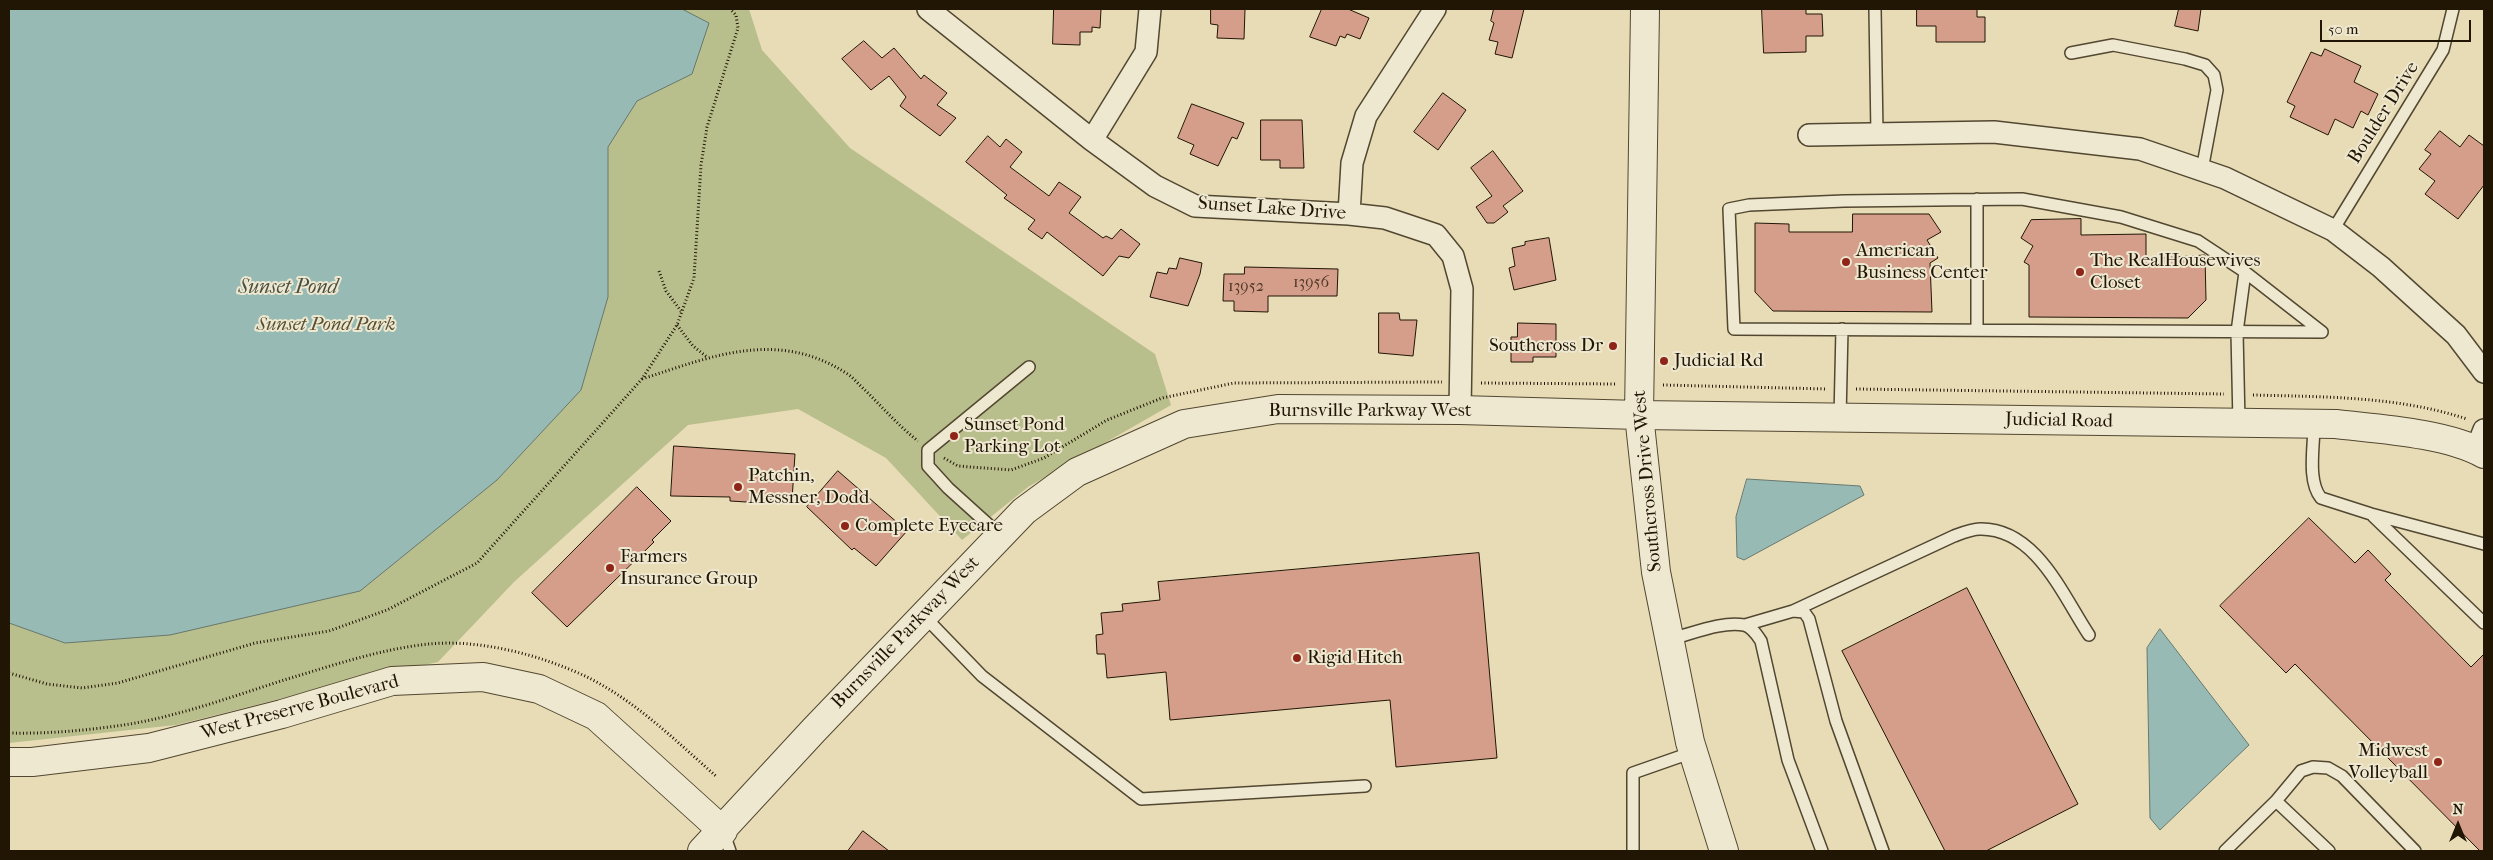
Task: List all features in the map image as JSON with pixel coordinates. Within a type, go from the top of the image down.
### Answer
[{"type":"street","name":"Sunset Lake Drive","points":[[928,9],[1092,140],[1154,186],[1195,206],[1349,214],[1385,218],[1436,235],[1453,256],[1462,289],[1460,410]]},
{"type":"street","points":[[1092,140],[1146,52],[1150,9]]},
{"type":"street","points":[[1349,214],[1352,163],[1366,116],[1435,9]]},
{"type":"street","name":"Southcross Drive West","points":[[1645,9],[1639,415],[1656,572],[1693,752],[1724,851]]},
{"type":"street","points":[[1809,135],[1994,132],[2140,149],[2225,178],[2333,230],[2381,267],[2456,335],[2484,372]]},
{"type":"street","name":"Burnsville Parkway West","points":[[702,851],[726,841],[814,730],[1000,535],[1024,511],[1077,472],[1184,424],[1278,409],[1460,410],[1639,415]]},
{"type":"street","name":"Judicial Road","points":[[1639,415],[2336,424],[2389,430],[2482,445]]},
{"type":"street","name":"West Preserve Boulevard","points":[[9,762],[32,762],[149,748],[282,714],[392,681],[483,677],[539,689],[596,716],[726,841]]},
{"type":"lane","points":[[1874,9],[1877,134]]},
{"type":"lane","name":"Boulder Drive","points":[[2333,230],[2443,50],[2453,9]]},
{"type":"lane","points":[[2071,53],[2113,45],[2185,59],[2205,65],[2214,75],[2217,90],[2202,170]]},
{"type":"lane","points":[[1977,199],[1977,330]]},
{"type":"lane","points":[[1977,199],[2022,199],[2122,218],[2198,241],[2245,272],[2322,332],[1734,329],[1729,210],[1749,205],[1977,199]]},
{"type":"lane","points":[[2239,424],[2237,332],[2245,272]]},
{"type":"lane","points":[[1840,418],[1842,329]]},
{"type":"lane","points":[[1000,535],[948,488],[928,466],[928,450],[1029,368]]},
{"type":"lane","points":[[2314,425],[2313,479],[2316,492],[2321,498],[2331,503],[2484,544]]},
{"type":"lane","points":[[2371,514],[2484,623]]},
{"type":"lane","points":[[1670,639],[1719,627],[1745,625],[1793,611],[1954,536],[1979,529],[1996,531],[2018,539],[2041,561],[2088,635]]},
{"type":"lane","points":[[1793,611],[1804,612],[1809,619],[1836,721],[1883,851]]},
{"type":"lane","points":[[923,615],[982,676],[1141,800],[1365,786]]},
{"type":"lane","points":[[1745,625],[1755,632],[1761,641],[1788,760],[1822,851]]},
{"type":"lane","points":[[1633,851],[1633,773],[1693,752]]},
{"type":"lane","points":[[2225,851],[2276,802],[2301,771],[2313,767],[2328,768],[2342,776],[2415,851]]},
{"type":"lane","points":[[2276,802],[2329,851]]},
{"type":"path","points":[[9,673],[47,684],[82,688],[118,683],[247,645],[329,631],[387,610],[477,563],[642,379],[677,325],[694,278],[701,165],[707,127],[738,28],[736,15],[730,9]]},
{"type":"path","points":[[659,271],[666,291],[682,312]]},
{"type":"path","points":[[677,325],[692,346],[708,358]]},
{"type":"green space","name":"Sunset Pond","points":[[9,9],[749,9],[762,50],[850,148],[1155,354],[1171,405],[1028,487],[962,540],[886,458],[798,409],[688,425],[514,582],[438,662],[344,683],[176,725],[9,743]]},
{"type":"water","name":"Sunset Pond","points":[[9,9],[682,9],[709,23],[692,74],[637,101],[608,147],[608,297],[581,390],[497,480],[360,591],[170,635],[65,643],[9,623]]},
{"type":"water","points":[[1747,479],[1860,486],[1864,495],[1744,560],[1737,557],[1736,517]]},
{"type":"water","points":[[2160,629],[2249,745],[2160,830],[2150,818],[2147,648]]},
{"type":"building","points":[[1054,9],[1101,9],[1100,28],[1092,27],[1092,32],[1080,32],[1080,45],[1053,44]]},
{"type":"building","points":[[1211,9],[1245,9],[1244,39],[1217,38],[1218,25],[1211,24]]},
{"type":"building","points":[[1322,9],[1348,9],[1369,18],[1360,39],[1347,34],[1345,38],[1340,36],[1336,46],[1310,37]]},
{"type":"building","points":[[1494,9],[1524,9],[1512,58],[1495,54],[1498,42],[1489,40],[1494,23],[1491,21]]},
{"type":"building","points":[[1762,9],[1806,9],[1806,14],[1822,14],[1823,36],[1806,36],[1806,52],[1764,53]]},
{"type":"building","points":[[1917,9],[1977,9],[1977,17],[1985,17],[1985,42],[1936,42],[1936,26],[1917,26]]},
{"type":"building","points":[[2179,9],[2201,9],[2198,31],[2175,26]]},
{"type":"building","points":[[864,41],[882,58],[894,48],[921,79],[924,75],[947,93],[937,105],[956,118],[940,136],[900,106],[906,97],[889,76],[871,90],[842,59]]},
{"type":"building","points":[[2325,49],[2361,66],[2354,82],[2378,94],[2368,115],[2361,111],[2353,128],[2335,119],[2328,135],[2290,117],[2295,106],[2287,102],[2311,52],[2321,56]]},
{"type":"building","points":[[1443,93],[1466,110],[1438,150],[1414,132]]},
{"type":"building","points":[[1192,104],[1244,123],[1237,139],[1232,137],[1218,166],[1190,154],[1194,145],[1178,138]]},
{"type":"building","points":[[1261,120],[1302,120],[1304,168],[1280,168],[1280,160],[1261,160]]},
{"type":"building","points":[[2440,131],[2460,147],[2469,135],[2484,146],[2484,185],[2458,219],[2425,194],[2435,181],[2419,169],[2431,154],[2425,150]]},
{"type":"building","points":[[988,136],[1000,147],[1006,139],[1022,152],[1010,167],[1049,196],[1059,182],[1081,197],[1069,213],[1103,238],[1106,236],[1112,239],[1121,229],[1140,244],[1129,258],[1119,256],[1103,276],[1047,232],[1042,239],[1028,229],[1035,220],[1004,198],[1007,195],[966,162]]},
{"type":"building","points":[[1493,151],[1523,191],[1503,206],[1508,212],[1494,223],[1487,223],[1476,207],[1492,196],[1471,168]]},
{"type":"building","name":"American Business Center","points":[[1853,214],[1929,214],[1941,232],[1927,240],[1938,258],[1930,263],[1932,312],[1773,311],[1755,292],[1755,223],[1789,224],[1789,232],[1852,232]]},
{"type":"building","name":"American Business Center","points":[[2081,219],[2081,235],[2146,234],[2146,259],[2205,255],[2206,300],[2188,318],[2029,317],[2029,265],[2024,262],[2033,246],[2021,238],[2031,220]]},
{"type":"building","points":[[1549,238],[1556,280],[1514,290],[1509,268],[1515,266],[1512,248],[1525,245],[1525,242]]},
{"type":"building","points":[[1180,258],[1202,263],[1200,274],[1188,306],[1150,297],[1157,272],[1167,274],[1169,268],[1176,269]]},
{"type":"building","points":[[1245,267],[1338,269],[1337,296],[1268,296],[1268,312],[1234,311],[1234,301],[1223,301],[1224,274],[1244,274]]},
{"type":"building","points":[[1379,313],[1399,313],[1400,320],[1417,320],[1413,356],[1379,353]]},
{"type":"building","points":[[1518,323],[1556,324],[1556,357],[1533,357],[1533,362],[1511,362],[1511,337],[1517,337]]},
{"type":"building","points":[[674,446],[795,454],[792,500],[764,499],[763,503],[730,501],[730,497],[671,496]]},
{"type":"building","points":[[838,471],[907,531],[876,566],[854,548],[852,550],[807,507]]},
{"type":"building","points":[[637,487],[671,521],[652,540],[654,542],[567,627],[532,593]]},
{"type":"building","name":"Midwest Volleyball","points":[[2309,518],[2355,563],[2368,550],[2391,574],[2385,580],[2471,667],[2484,654],[2484,851],[2480,851],[2295,664],[2286,673],[2220,606]]},
{"type":"building","name":"Rigid Hitch","points":[[1479,553],[1497,758],[1396,767],[1390,700],[1170,720],[1166,672],[1107,678],[1105,654],[1097,654],[1096,635],[1103,634],[1101,613],[1123,611],[1122,604],[1160,600],[1158,582]]},
{"type":"building","points":[[1967,588],[2078,804],[1986,851],[1945,851],[1842,651]]},
{"type":"building","points":[[863,831],[889,851],[848,851]]},
{"type":"place","name":"American Business Center","points":[[1846,262]]},
{"type":"place","name":"The RealHousewives Closet","points":[[2080,272]]},
{"type":"place","name":"Southcross Dr","points":[[1613,346]]},
{"type":"place","name":"Judicial Rd","points":[[1664,361]]},
{"type":"place","name":"Sunset Pond Parking Lot","points":[[954,436]]},
{"type":"place","name":"Patchin, Messner, Dodd","points":[[738,487]]},
{"type":"place","name":"Complete Eyecare","points":[[845,526]]},
{"type":"place","name":"Farmers Insurance Group","points":[[610,568]]},
{"type":"place","name":"Rigid Hitch","points":[[1297,658]]},
{"type":"place","name":"Midwest Volleyball","points":[[2438,762]]},
{"type":"park label","name":"Sunset Pond Park","points":[[326,325]]}]
